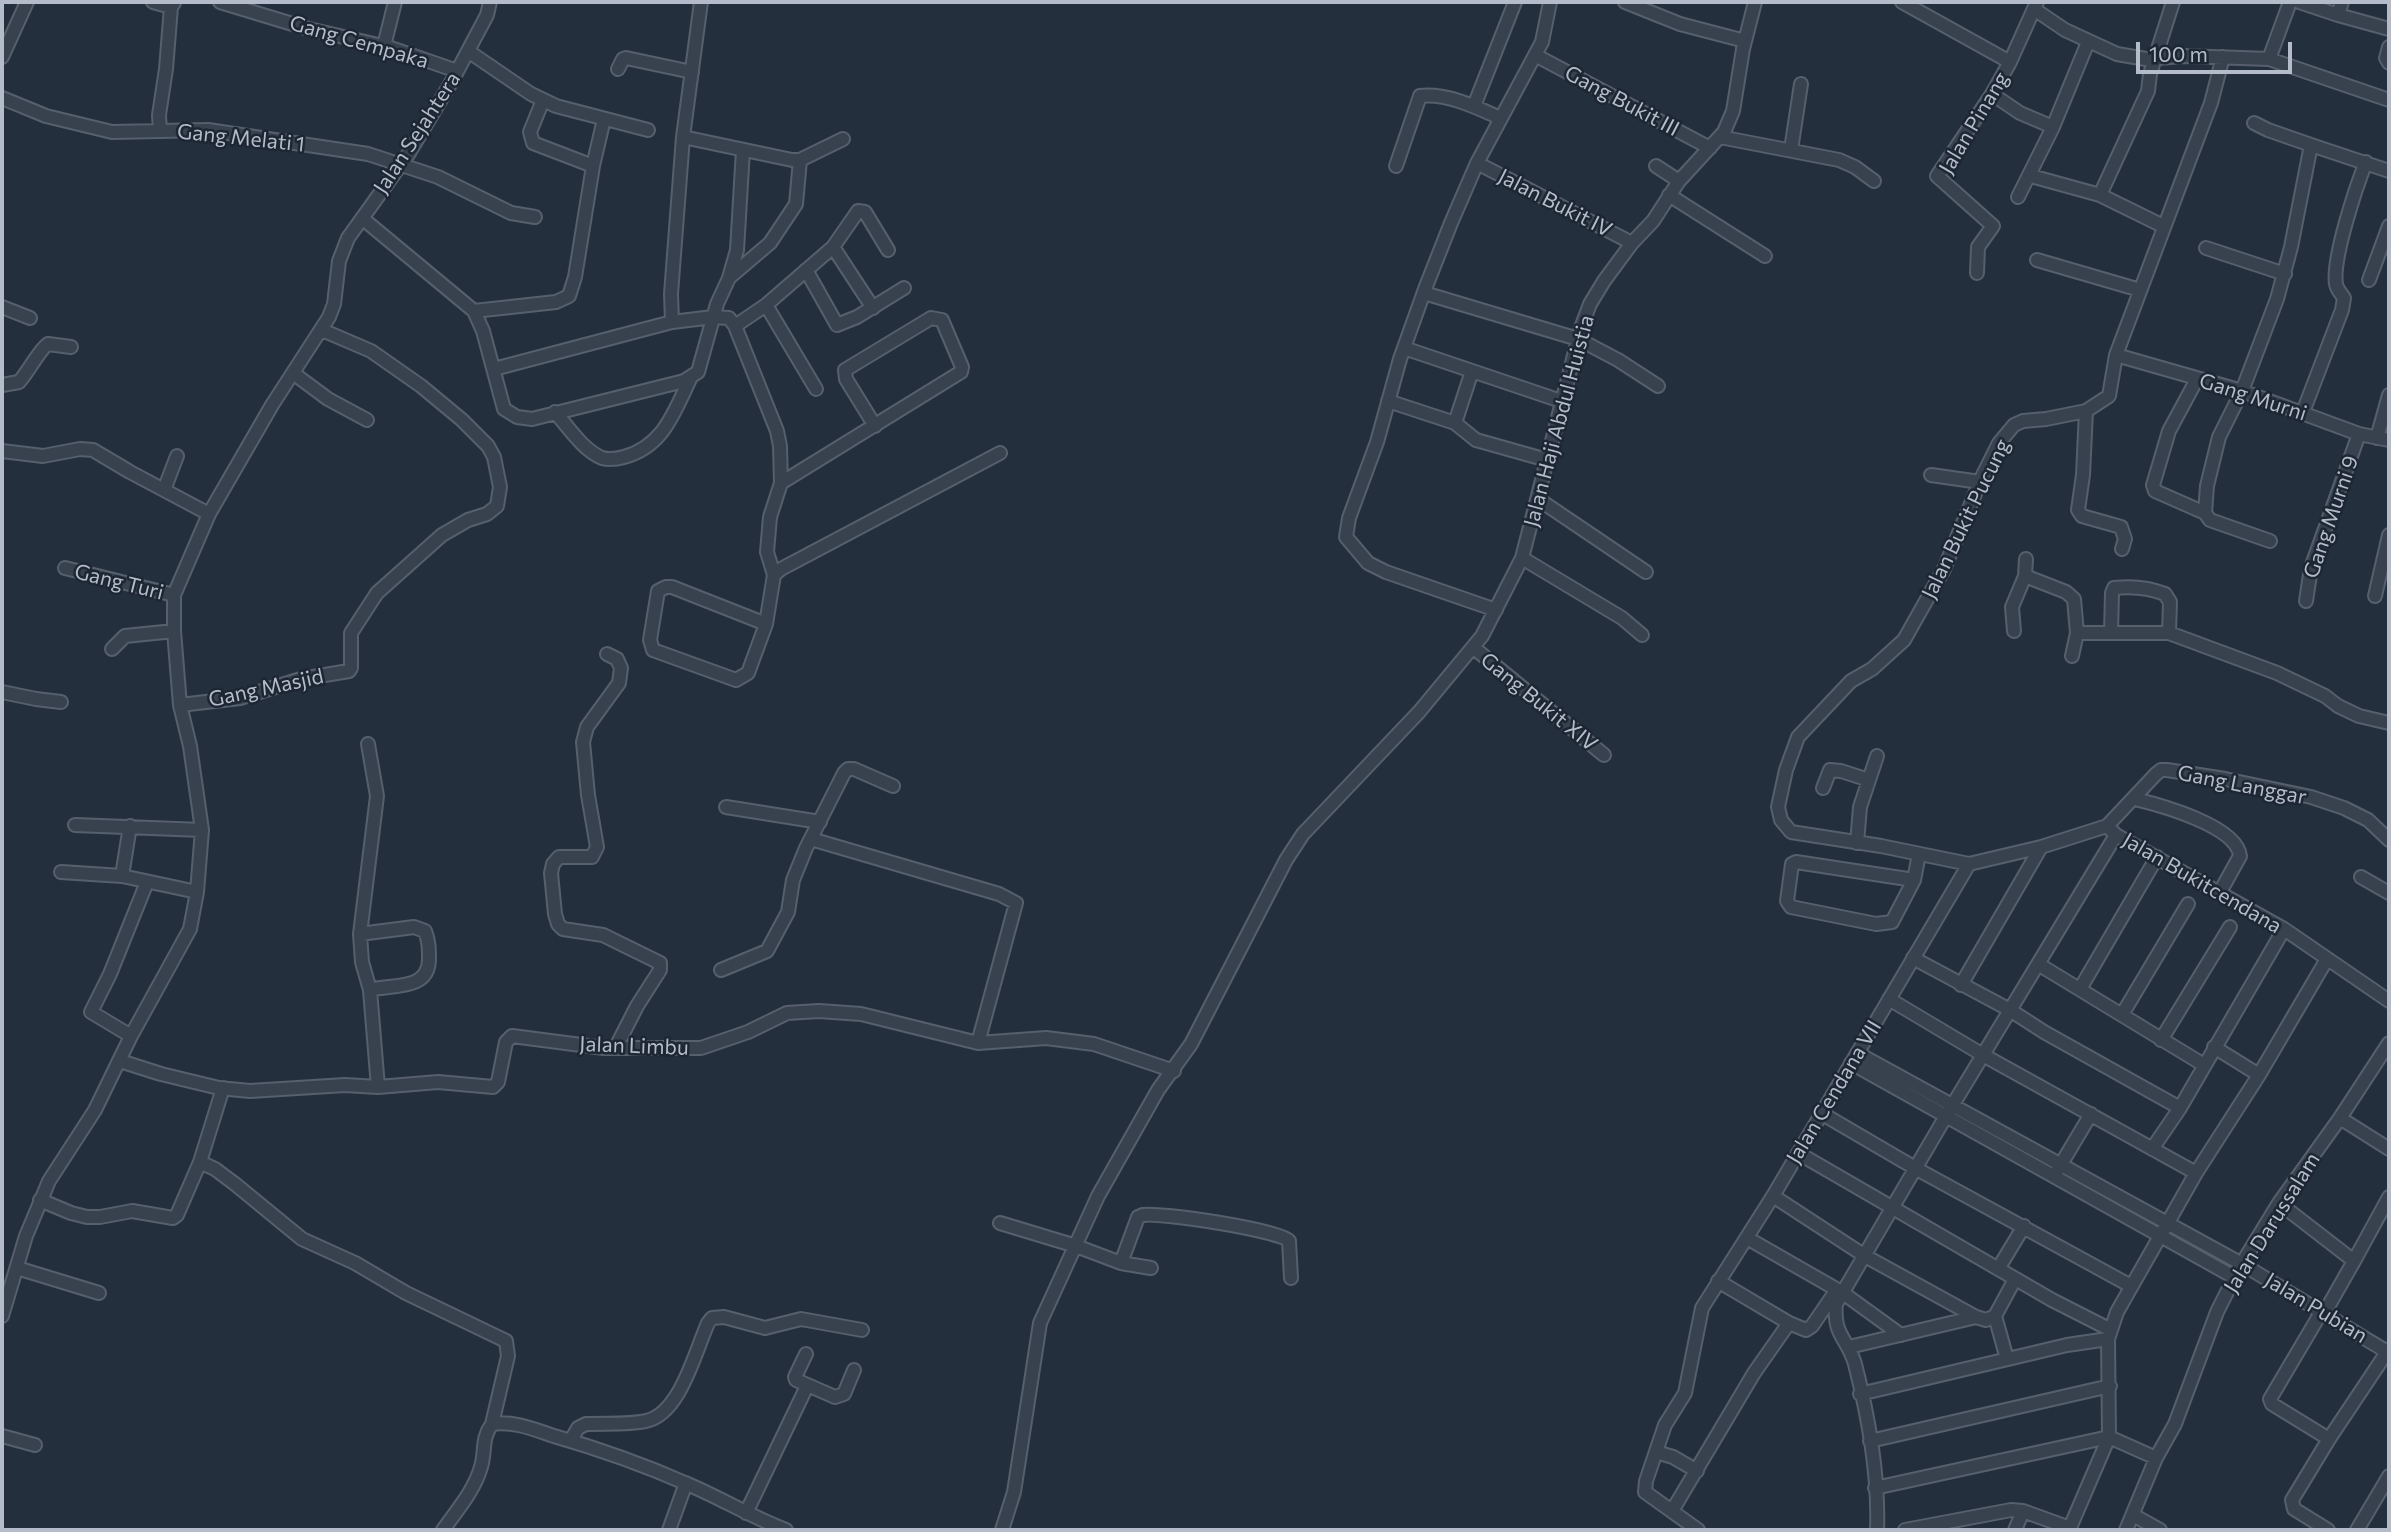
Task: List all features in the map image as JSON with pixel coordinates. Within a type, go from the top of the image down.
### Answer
[{"type":"street","points":[[2,57],[27,2]]},
{"type":"street","points":[[153,2],[172,4],[159,115],[160,131]]},
{"type":"street","name":"Gang Cempaka","points":[[220,2],[309,29],[384,46],[457,71]]},
{"type":"street","points":[[384,46],[395,2]]},
{"type":"street","name":"Jalan Sejahtera","points":[[322,330],[334,304],[339,261],[348,238],[409,153],[468,51],[487,15],[490,2]]},
{"type":"street","points":[[673,322],[671,294],[683,137],[701,2]]},
{"type":"street","points":[[1474,106],[1515,2]]},
{"type":"street","points":[[1496,610],[1386,572],[1368,563],[1346,537],[1349,518],[1377,442],[1404,348],[1424,293],[1477,163],[1542,42],[1550,2]]},
{"type":"street","points":[[1625,2],[1680,24],[1745,41]]},
{"type":"street","name":"Jalan Haji Abdul Huistia","points":[[1002,1530],[1014,1492],[1040,1323],[1098,1196],[1158,1090],[1191,1044],[1286,860],[1303,834],[1419,712],[1474,648],[1496,610],[1521,558],[1561,401],[1590,304],[1632,243],[1653,221],[1679,181],[1720,137],[1733,111],[1755,2]]},
{"type":"street","points":[[1902,2],[2010,62]]},
{"type":"street","points":[[2100,195],[2148,91],[2150,74],[2173,2]]},
{"type":"street","points":[[2269,59],[2290,2]]},
{"type":"street","points":[[2299,2],[2389,29]]},
{"type":"street","points":[[2337,15],[2342,2]]},
{"type":"street","points":[[2036,5],[2048,20],[2088,42],[2118,54],[2146,59],[2183,56],[2269,59],[2389,100]]},
{"type":"street","name":"Jalan Pinang","points":[[1977,273],[1978,247],[1993,226],[1937,176],[1992,94],[2036,5]]},
{"type":"street","points":[[2018,197],[2031,176],[2088,42]]},
{"type":"street","points":[[2389,47],[2386,58],[2389,63]]},
{"type":"street","points":[[468,51],[543,100],[648,130]]},
{"type":"street","name":"Gang Bukit III","points":[[1535,55],[1710,148]]},
{"type":"street","points":[[2122,549],[2125,539],[2121,527],[2082,516],[2078,510],[2083,475],[2086,411],[2109,396],[2116,355],[2211,103],[2224,57]]},
{"type":"street","points":[[618,69],[626,58],[692,72]]},
{"type":"street","points":[[1791,150],[1801,84]]},
{"type":"street","points":[[1992,94],[2020,113],[2053,127]]},
{"type":"street","points":[[1396,166],[1420,96],[1431,95],[1474,106],[1500,118]]},
{"type":"street","name":"Gang Melati 1","points":[[2,98],[46,116],[111,132],[208,131],[368,154],[438,177],[511,213],[535,217]]},
{"type":"street","points":[[543,100],[530,132],[533,143],[593,166]]},
{"type":"street","points":[[474,311],[556,302],[569,296],[575,277],[593,166],[604,118]]},
{"type":"street","points":[[2254,123],[2269,131],[2389,170]]},
{"type":"street","points":[[683,137],[800,160],[843,139]]},
{"type":"street","points":[[1720,137],[1839,160],[1855,167],[1874,181]]},
{"type":"street","points":[[2205,513],[2207,486],[2219,437],[2242,391],[2285,274],[2311,145]]},
{"type":"street","points":[[362,218],[474,311],[483,331],[504,409],[517,417],[532,419],[691,377],[698,372],[713,317],[737,250],[743,150]]},
{"type":"street","points":[[729,278],[770,243],[796,204],[800,160]]},
{"type":"street","points":[[2303,412],[2342,310],[2344,298],[2336,281],[2339,260],[2352,202],[2366,162]]},
{"type":"street","name":"Jalan Bukit IV","points":[[1477,163],[1632,243]]},
{"type":"street","points":[[1657,166],[1679,181]]},
{"type":"street","points":[[2031,176],[2100,195],[2163,226]]},
{"type":"street","points":[[1669,195],[1765,256]]},
{"type":"street","points":[[735,326],[766,305],[833,247],[858,211],[862,211],[874,225],[888,250]]},
{"type":"street","points":[[2369,280],[2389,226]]},
{"type":"street","points":[[833,247],[873,308]]},
{"type":"street","points":[[2206,248],[2285,274]]},
{"type":"street","points":[[2037,260],[2140,290]]},
{"type":"street","points":[[806,270],[836,325],[857,317],[904,288]]},
{"type":"street","points":[[1424,293],[1578,339],[1618,360],[1658,386]]},
{"type":"street","points":[[766,305],[816,389]]},
{"type":"street","points":[[2,307],[30,318]]},
{"type":"street","points":[[494,369],[673,322],[713,317],[729,318],[735,326],[777,431],[780,446],[781,483],[770,517],[767,552],[774,575],[766,624],[748,673],[736,680],[653,650],[650,640],[658,592],[666,587],[766,624]]},
{"type":"street","points":[[781,483],[876,426],[961,372],[962,367],[942,320],[931,318],[845,370],[846,379],[876,426]]},
{"type":"street","points":[[2,1316],[40,1200],[49,1181],[95,1110],[131,1036],[190,929],[197,892],[202,830],[190,746],[180,705],[174,595],[209,514],[293,373],[322,330]]},
{"type":"street","name":"Gang Masjid","points":[[180,705],[240,698],[301,679],[347,672],[351,668],[351,633],[377,593],[442,535],[468,520],[487,514],[496,506],[500,487],[494,457],[488,446],[421,386],[371,351],[322,330]]},
{"type":"street","points":[[2,385],[19,382],[36,361],[41,348],[48,344],[71,347]]},
{"type":"street","points":[[1404,348],[1561,401]]},
{"type":"street","name":"Gang Murni","points":[[2116,355],[2242,391],[2360,434],[2383,439]]},
{"type":"street","points":[[1455,423],[1472,371]]},
{"type":"street","points":[[293,373],[328,399],[367,420]]},
{"type":"street","points":[[555,412],[590,451],[604,459],[641,453],[658,439],[691,377]]},
{"type":"street","points":[[2197,379],[2169,431],[2153,485],[2155,491],[2205,513],[2210,520],[2218,524],[2270,541]]},
{"type":"street","points":[[2383,439],[2389,395]]},
{"type":"street","points":[[1388,401],[1455,423],[1476,439],[1548,460]]},
{"type":"street","name":"Jalan Bukit Pucung","points":[[1919,854],[1791,832],[1786,828],[1778,807],[1786,770],[1798,737],[1851,681],[1872,669],[1904,640],[1944,569],[1999,443],[2014,425],[2023,421],[2086,411]]},
{"type":"street","name":"Gang Murni 9","points":[[2306,601],[2315,556],[2360,434]]},
{"type":"street","points":[[2,451],[43,456],[80,449],[93,450],[209,514]]},
{"type":"street","points":[[774,575],[1000,453]]},
{"type":"street","points":[[164,490],[177,456]]},
{"type":"street","points":[[1931,475],[1980,482]]},
{"type":"street","points":[[1538,499],[1646,572]]},
{"type":"street","points":[[2375,596],[2389,535]]},
{"type":"street","points":[[1521,558],[1622,618],[1642,635]]},
{"type":"street","points":[[2014,631],[2012,607],[2025,576],[2026,559]]},
{"type":"street","name":"Gang Turi","points":[[65,568],[174,595]]},
{"type":"street","points":[[2025,576],[2066,592],[2074,598],[2077,633],[2072,656]]},
{"type":"street","points":[[2110,633],[2112,593],[2114,588],[2119,587],[2165,594],[2170,602],[2169,633]]},
{"type":"street","points":[[111,649],[125,636],[174,631]]},
{"type":"street","points":[[2077,633],[2169,633],[2277,673],[2359,716],[2389,723]]},
{"type":"street","name":"Gang Bukit XIV","points":[[1474,648],[1604,755]]},
{"type":"street","points":[[607,654],[617,659],[621,668],[619,683],[587,727],[583,742],[597,847],[592,857],[559,857],[553,864],[551,873],[555,914],[563,929],[603,935],[661,966],[616,1047]]},
{"type":"street","points":[[2,692],[61,702]]},
{"type":"street","points":[[368,744],[377,796],[360,934],[362,962],[369,990],[378,1087]]},
{"type":"street","points":[[1857,843],[1860,807],[1877,756]]},
{"type":"street","points":[[721,970],[767,951],[788,912],[793,880],[811,839],[848,769],[854,769],[893,786]]},
{"type":"street","points":[[1824,788],[1829,770],[1842,771],[1869,780]]},
{"type":"street","name":"Gang Langgar","points":[[2111,831],[2161,770],[2225,779],[2311,797],[2344,808],[2368,820],[2389,840]]},
{"type":"street","points":[[2135,799],[2189,815],[2221,832],[2234,844],[2240,856],[2220,892]]},
{"type":"street","points":[[726,807],[820,822]]},
{"type":"street","points":[[75,825],[202,830]]},
{"type":"street","points":[[122,876],[130,826]]},
{"type":"street","points":[[1718,1282],[1789,1323],[1806,1330],[1812,1325],[1865,1256],[2038,964],[2111,831]]},
{"type":"street","name":"Jalan Bukitcendana","points":[[1919,854],[1969,864],[2111,831],[2284,929],[2389,1001]]},
{"type":"street","points":[[811,839],[999,894],[1016,903],[978,1043]]},
{"type":"street","points":[[1961,985],[2041,847]]},
{"type":"street","points":[[1914,880],[1798,862],[1793,864],[1787,901],[1791,907],[1876,924],[1892,922],[1914,880],[1919,854]]},
{"type":"street","points":[[2080,989],[2157,858]]},
{"type":"street","name":"Jalan Cendana VII","points":[[1672,1511],[1645,1492],[1665,1425],[1685,1393],[1702,1308],[1773,1196],[1969,864]]},
{"type":"street","points":[[61,872],[122,876],[197,892]]},
{"type":"street","points":[[2361,877],[2389,893]]},
{"type":"street","points":[[131,1036],[91,1012],[131,925],[147,882]]},
{"type":"street","points":[[2123,1013],[2188,904]]},
{"type":"street","points":[[360,934],[414,927],[425,931],[429,942],[428,968],[424,977],[415,984],[369,990]]},
{"type":"street","points":[[2161,1040],[2230,927]]},
{"type":"street","points":[[2152,1149],[2180,1108],[2284,929]]},
{"type":"street","points":[[1913,958],[2010,1010],[2043,1032],[2180,1108]]},
{"type":"street","points":[[1905,1530],[2011,1510],[2023,1511],[2069,1529],[2109,1437],[2110,1334],[2117,1311],[2196,1173],[2259,1075],[2327,959]]},
{"type":"street","points":[[2038,964],[2123,1013],[2161,1040],[2204,1065]]},
{"type":"street","points":[[1889,999],[1983,1055],[2196,1173]]},
{"type":"street","name":"Jalan Limbu","points":[[120,1060],[161,1074],[223,1088],[250,1091],[345,1085],[378,1087],[438,1082],[493,1087],[498,1082],[506,1042],[512,1036],[604,1048],[701,1048],[748,1032],[787,1013],[818,1011],[860,1014],[978,1043],[1045,1038],[1094,1044],[1174,1071]]},
{"type":"street","name":"Jalan Darussalam","points":[[2126,1530],[2156,1458],[2175,1424],[2217,1312],[2234,1277],[2279,1203],[2340,1118],[2389,1043]]},
{"type":"street","points":[[2214,1047],[2259,1075]]},
{"type":"street","points":[[1854,1058],[2057,1171],[2234,1277]]},
{"type":"street","points":[[40,1200],[87,1217],[132,1211],[173,1218],[177,1215],[200,1162],[223,1088]]},
{"type":"street","points":[[1821,1113],[1915,1168],[2131,1286]]},
{"type":"street","points":[[2057,1171],[2091,1114]]},
{"type":"street","points":[[2340,1118],[2389,1149]]},
{"type":"street","points":[[1797,1153],[2110,1334]]},
{"type":"street","points":[[200,1162],[235,1184],[302,1239],[355,1263],[406,1293],[506,1341],[508,1356],[492,1424],[486,1432],[482,1466],[471,1490],[443,1530]]},
{"type":"street","name":"Jalan Pubian","points":[[2057,1171],[2167,1223],[2389,1351]]},
{"type":"street","points":[[1773,1196],[1865,1256],[1976,1317],[1986,1320],[1995,1316],[2015,1279]]},
{"type":"street","points":[[2329,1439],[2270,1402],[2319,1315],[2325,1312],[2389,1197]]},
{"type":"street","points":[[2279,1203],[2354,1261]]},
{"type":"street","points":[[1121,1262],[1138,1217],[1148,1214],[1249,1228],[1285,1236],[1291,1249],[1290,1278]]},
{"type":"street","points":[[1000,1223],[1121,1262],[1151,1268]]},
{"type":"street","points":[[1998,1269],[2024,1226]]},
{"type":"street","points":[[1747,1238],[1840,1291],[1901,1335]]},
{"type":"street","points":[[17,1268],[99,1293]]},
{"type":"street","points":[[1840,1291],[1834,1318],[1854,1363],[1870,1441],[1877,1530]]},
{"type":"street","points":[[1995,1316],[2007,1359]]},
{"type":"street","points":[[571,1440],[578,1428],[586,1424],[648,1421],[664,1414],[675,1401],[712,1318],[724,1317],[765,1328],[801,1319],[862,1330]]},
{"type":"street","points":[[1849,1347],[1976,1317]]},
{"type":"street","points":[[1698,1530],[1672,1511],[1754,1373],[1789,1323]]},
{"type":"street","points":[[1860,1394],[2110,1334]]},
{"type":"street","points":[[2328,1530],[2299,1513],[2291,1506],[2292,1500],[2329,1439],[2389,1351]]},
{"type":"street","points":[[806,1354],[795,1377],[797,1381],[835,1397],[842,1396],[854,1370]]},
{"type":"street","points":[[746,1513],[807,1386]]},
{"type":"street","points":[[1870,1441],[2110,1386]]},
{"type":"street","points":[[492,1424],[503,1422],[525,1425],[602,1449],[686,1483],[786,1530]]},
{"type":"street","points":[[2,1436],[35,1445]]},
{"type":"street","points":[[1875,1489],[2109,1437],[2156,1458]]},
{"type":"street","points":[[1656,1452],[1673,1457],[1697,1471]]},
{"type":"street","points":[[2357,1530],[2389,1476]]},
{"type":"street","points":[[669,1530],[686,1483]]},
{"type":"street","points":[[2015,1530],[2023,1511]]},
{"type":"street","points":[[2133,1515],[2160,1530]]}]
